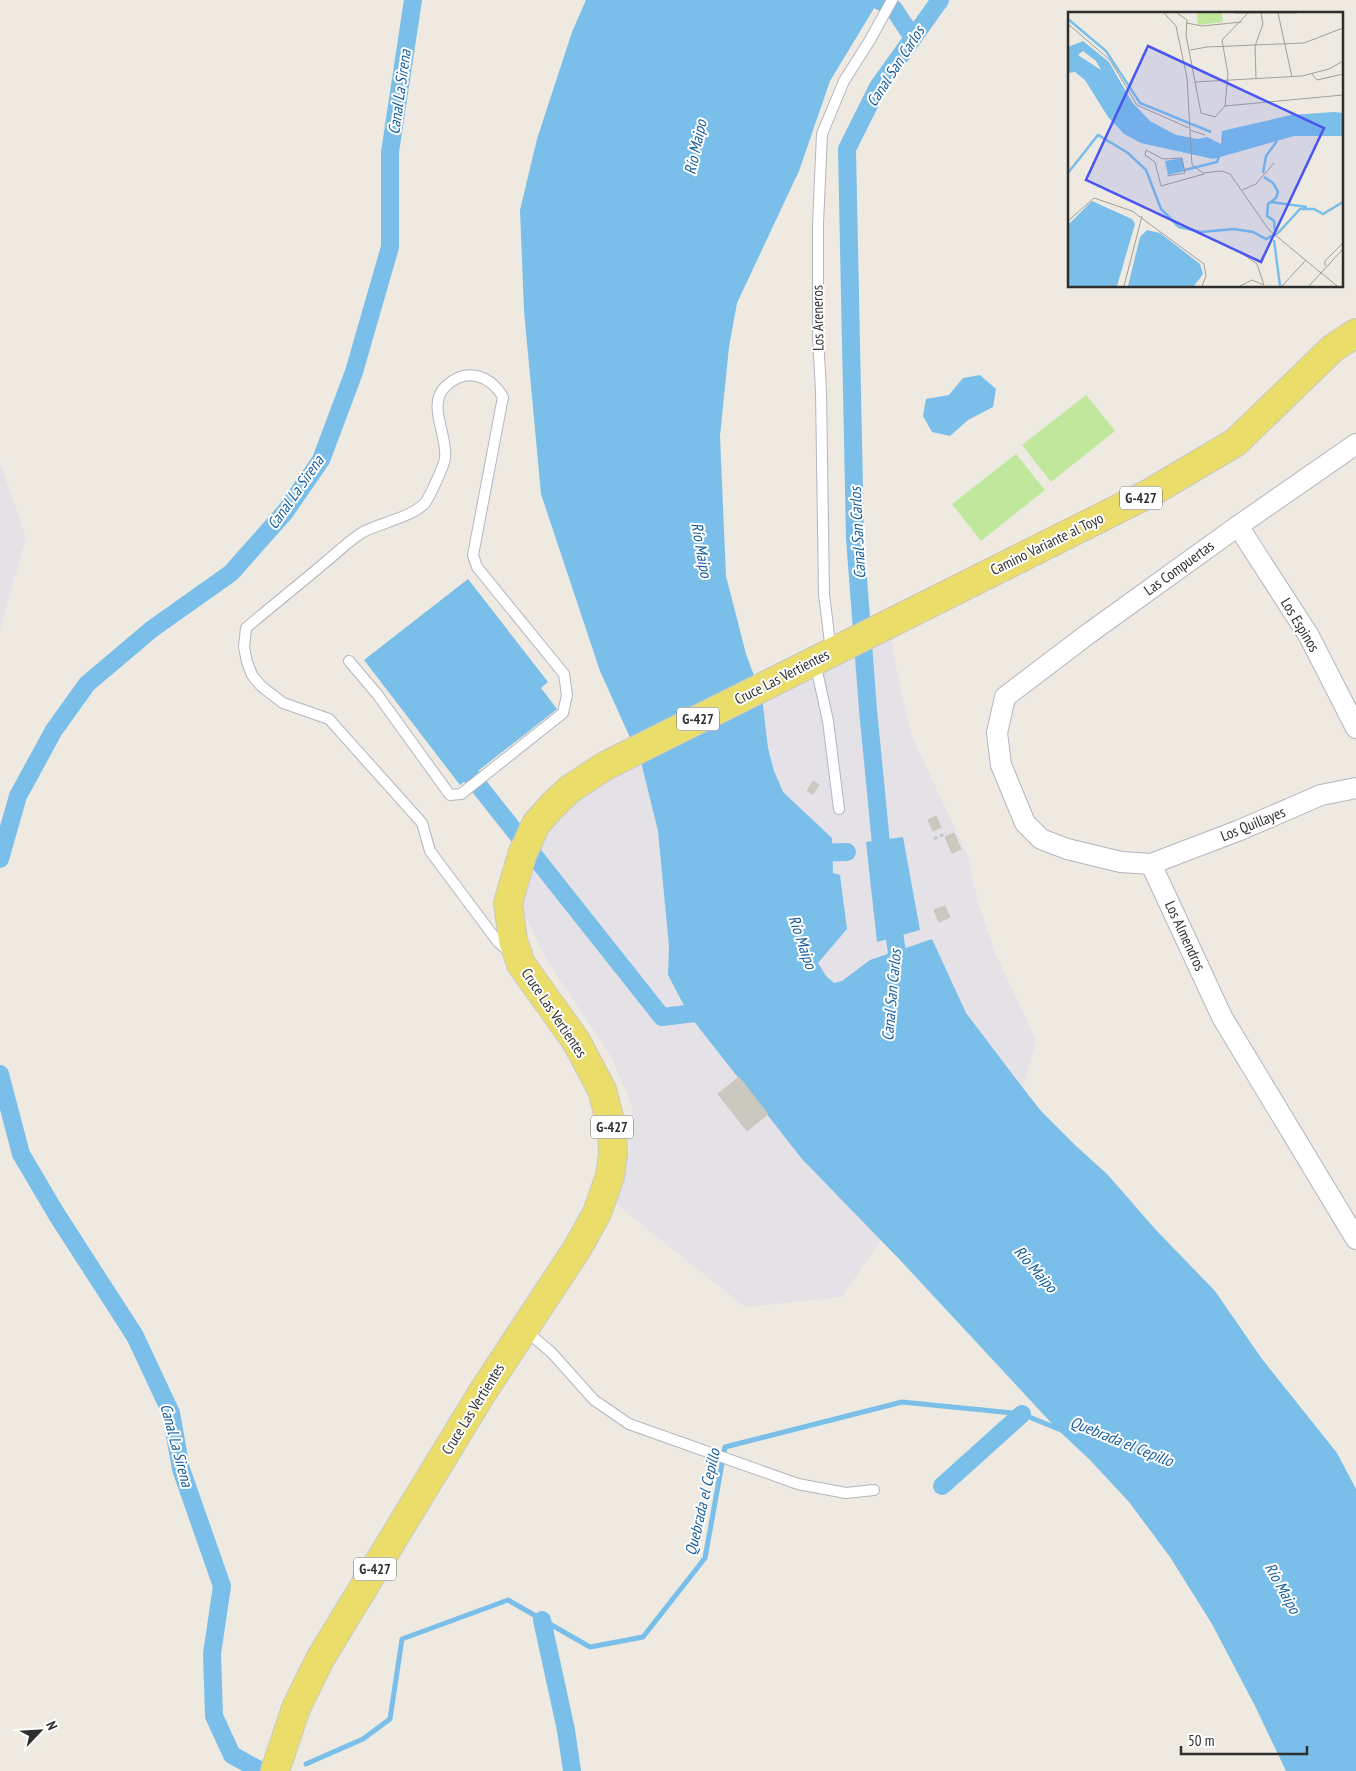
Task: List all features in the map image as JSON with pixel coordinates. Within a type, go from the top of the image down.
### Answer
[{"type":"main road","name":"Camino Variante al Toyo","points":[[897,619],[1150,493],[1236,442],[1333,348],[1356,333]]},
{"type":"main road","name":"Cruce Las Vertientes","points":[[278,1762],[296,1708],[320,1659],[482,1393],[577,1249],[597,1213],[610,1176],[613,1154],[612,1128],[602,1090],[576,1041],[521,964],[513,940],[508,903],[522,855],[536,824],[570,789],[587,776],[623,756],[897,619]]},
{"type":"street","name":"Las Compuertas","points":[[1151,864],[1121,862],[1067,849],[1041,839],[1025,823],[1001,765],[996,733],[1005,697],[1088,634],[1356,444]]},
{"type":"street","name":"Los Espinos","points":[[1238,526],[1309,636],[1356,728]]},
{"type":"street","name":"Los Quillayes","points":[[1151,864],[1321,796],[1356,788]]},
{"type":"street","name":"Los Almendros","points":[[1151,864],[1222,1017],[1356,1239]]},
{"type":"lane","name":"Los Areneros","points":[[839,809],[828,721],[824,594],[821,392],[818,337],[818,224],[822,134],[844,81],[892,0]]},
{"type":"lane","points":[[349,661],[377,694],[450,795],[461,794],[564,712],[566,695],[564,674],[477,566],[473,555],[503,397],[496,386],[485,379],[471,375],[455,378],[444,387],[438,398],[438,411],[445,457],[442,468],[425,502],[414,510],[362,532],[246,628],[244,647],[246,662],[252,675],[261,686],[283,703],[329,719],[422,823],[430,851],[498,942],[521,964]]},
{"type":"lane","points":[[524,1329],[552,1353],[594,1400],[629,1424],[735,1460],[798,1484],[846,1494],[874,1490]]},
{"type":"path","points":[[934,839],[946,833]]},
{"type":"shaded area","points":[[0,463],[26,538],[0,630]]},
{"type":"shaded area","points":[[891,633],[896,668],[911,734],[968,857],[978,903],[996,955],[1036,1040],[1023,1088],[880,1241],[842,1297],[745,1307],[616,1204],[628,1155],[632,1107],[612,1058],[546,959],[522,909],[527,864],[569,799]]},
{"type":"green space","points":[[1086,395],[1115,431],[1051,482],[1022,445]]},
{"type":"green space","points":[[1016,454],[1045,490],[981,541],[952,504]]},
{"type":"water","name":"Río Maipo","points":[[586,0],[879,0],[830,81],[799,171],[737,303],[729,347],[720,436],[726,576],[746,654],[762,697],[768,748],[774,771],[783,792],[832,838],[833,873],[840,875],[847,929],[818,963],[826,976],[834,983],[842,981],[870,960],[932,939],[966,1013],[1041,1111],[1107,1174],[1156,1230],[1215,1291],[1262,1359],[1337,1453],[1356,1489],[1356,1771],[1286,1771],[1255,1706],[1212,1624],[1170,1557],[1129,1502],[1090,1460],[1056,1428],[900,1260],[802,1159],[689,1015],[668,975],[669,946],[658,831],[641,762],[600,671],[541,494],[524,311],[520,210],[537,139],[572,32]]},
{"type":"water","points":[[980,375],[996,389],[993,407],[968,420],[950,436],[932,432],[923,416],[926,399],[949,395],[963,378]]},
{"type":"water","points":[[468,579],[548,682],[541,688],[557,709],[460,785],[364,660]]},
{"type":"water","points":[[903,837],[920,930],[877,942],[866,842]]},
{"type":"building","points":[[813,781],[819,785],[813,794],[807,791]]},
{"type":"building","points":[[936,816],[941,827],[933,831],[928,820]]},
{"type":"building","points":[[954,833],[961,849],[952,853],[945,837]]},
{"type":"building","points":[[945,906],[950,917],[939,922],[934,910]]},
{"type":"building","points":[[739,1077],[768,1114],[747,1131],[718,1094]]},
{"type":"waterway","name":"Canal La Sirena","points":[[0,859],[18,796],[54,730],[87,684],[152,629],[231,573],[285,512],[321,460],[354,372],[390,247],[390,152],[413,0]]},
{"type":"waterway","points":[[878,0],[894,9],[913,38]]},
{"type":"waterway","name":"Canal San Carlos","points":[[883,864],[868,710],[855,538],[847,149],[878,87],[940,0]]},
{"type":"waterway","points":[[471,776],[662,1017],[712,1011]]},
{"type":"waterway","points":[[808,853],[847,852]]},
{"type":"waterway","name":"Canal San Carlos","points":[[891,914],[897,952],[895,975]]},
{"type":"waterway","name":"Canal La Sirena","points":[[0,1074],[21,1154],[57,1215],[135,1336],[171,1413],[181,1469],[222,1586],[212,1654],[214,1716],[232,1755],[261,1771]]},
{"type":"waterway","name":"Quebrada el Cepillo","points":[[306,1764],[363,1739],[390,1719],[402,1639],[508,1600],[590,1647],[643,1637],[705,1558],[725,1447],[902,1402],[1022,1414],[1061,1430]]},
{"type":"waterway","points":[[942,1486],[1022,1414]]},
{"type":"waterway","points":[[542,1620],[566,1730],[572,1771]]}]
